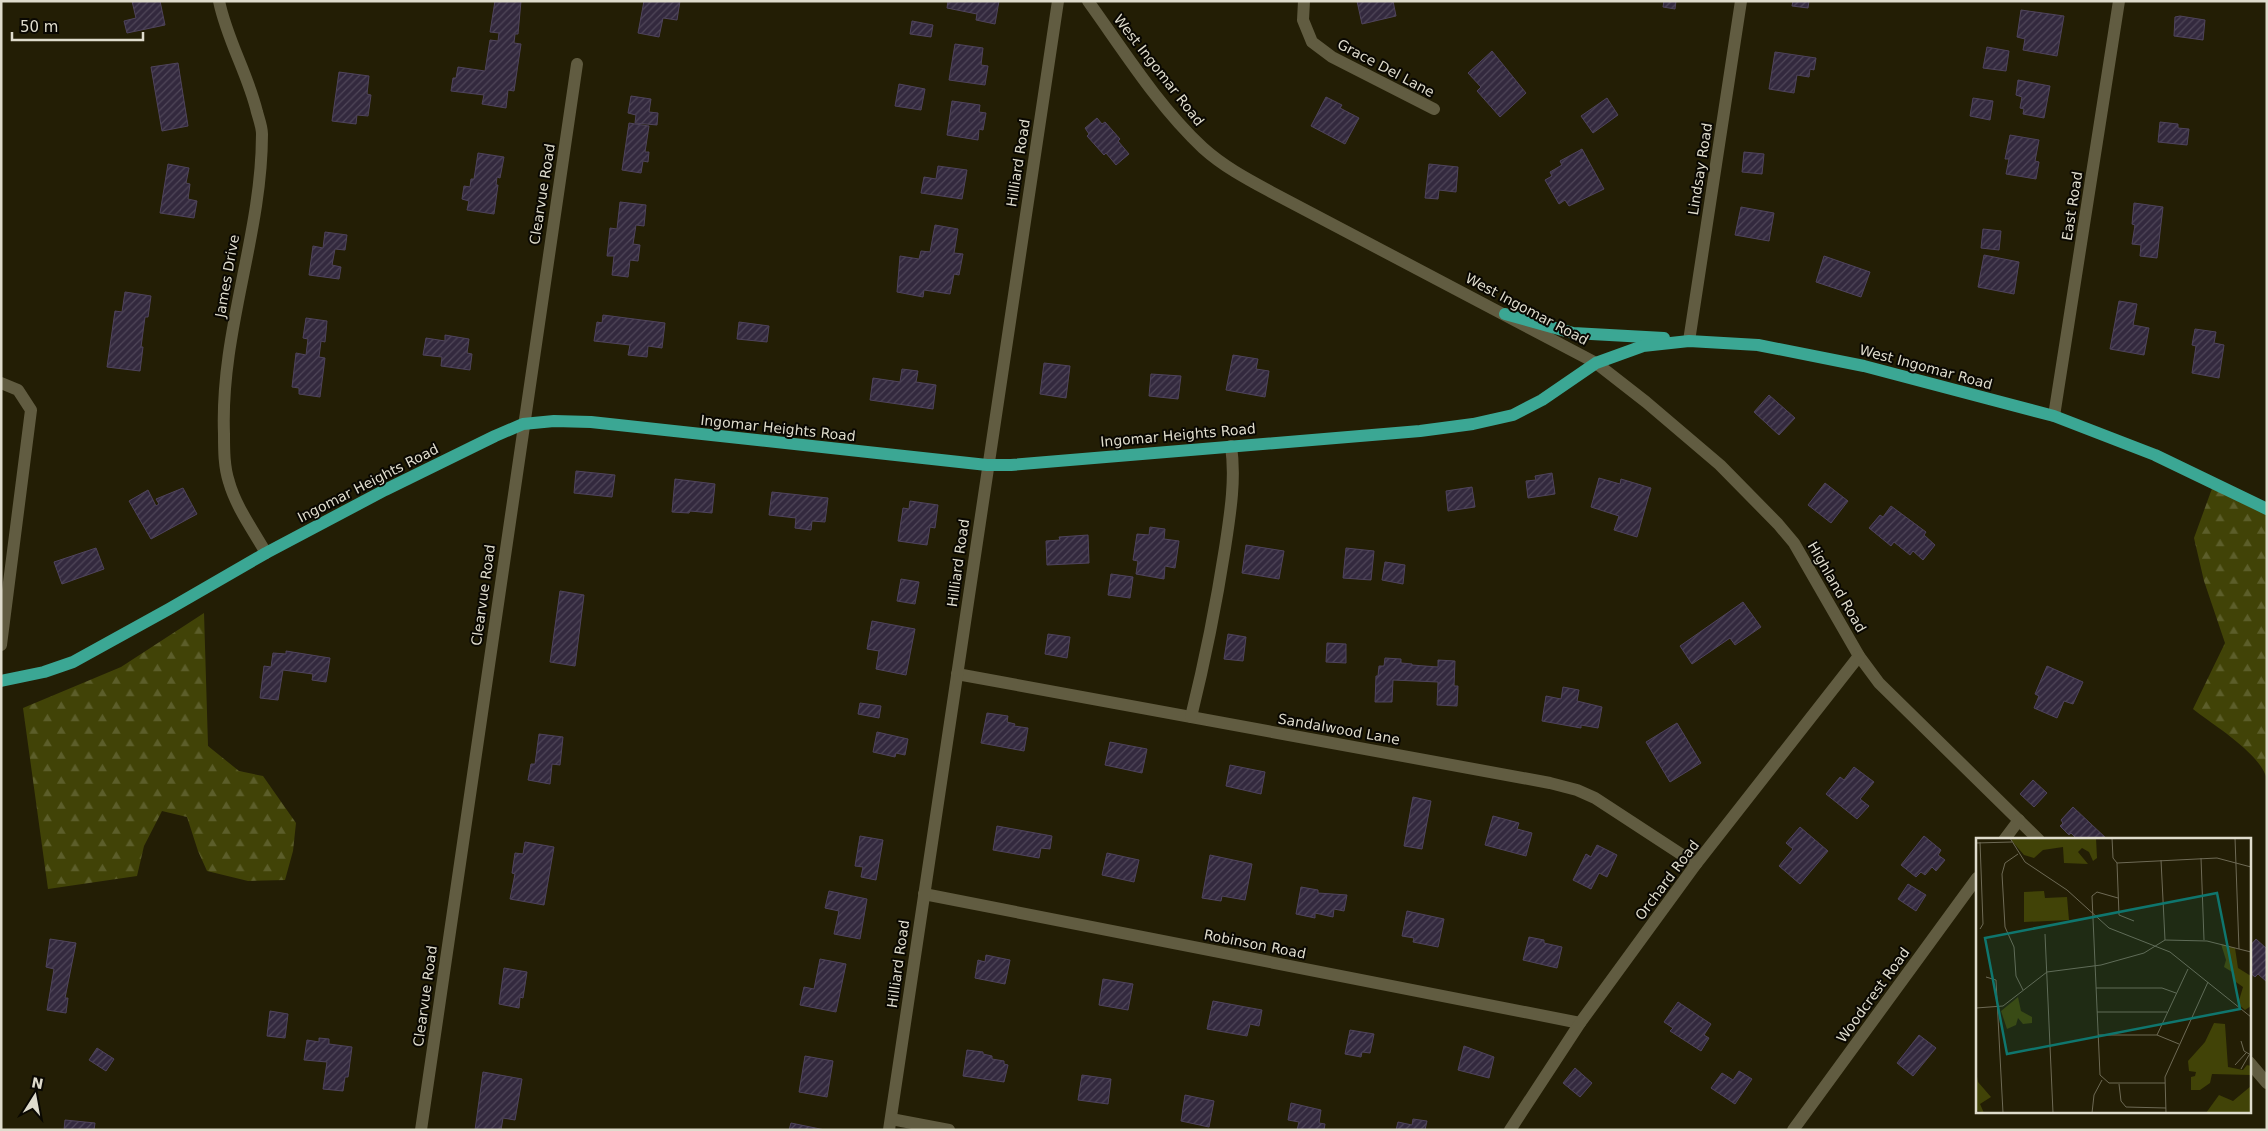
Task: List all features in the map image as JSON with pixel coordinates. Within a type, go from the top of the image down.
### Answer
[{"type":"main road","points":[[1505,314],[1573,332],[1593,335],[1642,336],[1689,341]]},
{"type":"main road","name":"West Ingomar Road","points":[[1596,363],[1642,346],[1689,341],[1758,346],[1828,358],[1908,376],[2054,416],[2155,454],[2267,509]]},
{"type":"main road","name":"Ingomar Heights Road","points":[[1,681],[44,672],[73,662],[169,610],[266,553],[385,490],[523,424],[554,421],[591,422],[988,465],[1040,463],[1420,431],[1494,420],[1513,415],[1542,400],[1596,363]]},
{"type":"street","name":"James Drive","points":[[219,1],[223,20],[253,95],[262,132],[256,199],[227,361],[223,411],[225,463],[236,501],[266,553]]},
{"type":"street","name":"Hilliard Road","points":[[890,1124],[1058,1]]},
{"type":"street","name":"West Ingomar Road","points":[[1088,1],[1169,111],[1204,149],[1225,165],[1273,193],[1596,363]]},
{"type":"street","name":"Grace Del Lane","points":[[1304,1],[1303,20],[1312,42],[1332,57],[1434,109]]},
{"type":"street","name":"Lindsay Road","points":[[1689,341],[1741,1]]},
{"type":"street","name":"East Road","points":[[2054,416],[2119,1]]},
{"type":"street","name":"Clearvue Road","points":[[421,1130],[577,64]]},
{"type":"street","name":"Highland Road","points":[[1596,363],[1720,465],[1762,506],[1794,543],[1859,656],[1879,683],[2037,838]]},
{"type":"street","points":[[1,383],[18,390],[31,410],[1,644]]},
{"type":"street","points":[[1191,717],[1214,618],[1230,518],[1234,462],[1231,446]]},
{"type":"street","name":"Orchard Road","points":[[1510,1130],[1580,1023],[1696,864],[1859,656]]},
{"type":"street","name":"Sandalwood Lane","points":[[957,674],[1550,783],[1576,790],[1595,798],[1696,864]]},
{"type":"street","points":[[2006,838],[2019,820]]},
{"type":"street","name":"Woodcrest Road","points":[[1793,1130],[1976,879]]},
{"type":"street","name":"Robinson Road","points":[[924,894],[1580,1023]]},
{"type":"street","points":[[2250,1063],[2267,1083]]},
{"type":"street","points":[[890,1124],[949,1130]]},
{"type":"green space","points":[[2214,483],[2267,509],[2267,780],[2263,770],[2247,750],[2193,709],[2225,643],[2204,581],[2194,538]]},
{"type":"green space","points":[[204,613],[208,746],[239,771],[263,776],[296,823],[293,851],[285,880],[248,881],[207,871],[187,817],[162,811],[144,846],[137,876],[48,889],[23,708],[121,667]]},
{"type":"building","points":[[132,1],[160,1],[165,25],[127,33],[124,21],[136,18]]},
{"type":"building","points":[[495,1],[521,1],[518,34],[515,34],[514,43],[521,44],[514,91],[508,90],[506,108],[482,104],[484,95],[451,91],[453,78],[456,78],[458,67],[485,71],[490,40],[498,41],[499,33],[490,32]]},
{"type":"building","points":[[644,1],[680,1],[677,20],[663,18],[659,37],[638,33]]},
{"type":"building","points":[[948,1],[999,1],[995,24],[976,20],[977,14],[947,8]]},
{"type":"building","points":[[1357,1],[1393,1],[1396,16],[1362,24]]},
{"type":"building","points":[[1664,1],[1676,1],[1675,9],[1663,7]]},
{"type":"building","points":[[1793,1],[1809,1],[1808,8],[1792,6]]},
{"type":"building","points":[[2021,10],[2064,16],[2057,56],[2023,50],[2025,39],[2017,37]]},
{"type":"building","points":[[2175,17],[2205,20],[2203,40],[2174,36]]},
{"type":"building","points":[[912,21],[933,25],[931,37],[910,34]]},
{"type":"building","points":[[955,44],[983,48],[981,65],[988,66],[985,85],[949,80]]},
{"type":"building","points":[[1987,47],[2009,51],[2006,71],[1983,68]]},
{"type":"building","points":[[1492,51],[1526,93],[1500,117],[1477,91],[1481,87],[1468,73]]},
{"type":"building","points":[[1775,52],[1816,58],[1814,70],[1810,69],[1809,77],[1797,75],[1794,93],[1769,89]]},
{"type":"building","points":[[178,63],[188,126],[162,131],[151,67]]},
{"type":"building","points":[[339,72],[369,76],[367,94],[371,95],[368,116],[357,115],[356,124],[332,121]]},
{"type":"building","points":[[2018,80],[2050,86],[2044,118],[2023,114],[2024,109],[2020,108],[2022,97],[2016,95]]},
{"type":"building","points":[[899,84],[925,89],[921,110],[895,106]]},
{"type":"building","points":[[631,96],[651,99],[649,112],[658,113],[657,125],[635,123],[636,115],[628,113]]},
{"type":"building","points":[[1326,97],[1342,105],[1340,108],[1359,118],[1345,144],[1311,126]]},
{"type":"building","points":[[1607,98],[1618,115],[1593,133],[1581,116]]},
{"type":"building","points":[[1973,98],[1993,101],[1990,120],[1970,116]]},
{"type":"building","points":[[952,101],[980,105],[979,112],[986,113],[983,130],[979,129],[978,140],[947,135]]},
{"type":"building","points":[[1097,118],[1102,124],[1105,122],[1120,139],[1118,141],[1129,154],[1116,165],[1087,136],[1089,134],[1085,128]]},
{"type":"building","points":[[2160,122],[2178,124],[2178,128],[2189,129],[2187,145],[2158,142]]},
{"type":"building","points":[[629,123],[649,126],[645,152],[649,152],[648,162],[643,161],[641,173],[622,170]]},
{"type":"building","points":[[2010,135],[2039,140],[2035,161],[2039,162],[2036,179],[2006,174],[2009,159],[2005,159]]},
{"type":"building","points":[[1582,149],[1604,189],[1569,206],[1565,200],[1559,204],[1545,180],[1552,176],[1550,172],[1562,165],[1560,161]]},
{"type":"building","points":[[1744,152],[1764,154],[1762,174],[1742,172]]},
{"type":"building","points":[[478,153],[504,157],[500,178],[497,177],[496,185],[498,185],[494,214],[467,210],[469,201],[462,199],[464,186],[470,187],[471,179],[474,179]]},
{"type":"building","points":[[168,164],[189,168],[186,183],[190,184],[188,199],[197,201],[194,218],[160,213]]},
{"type":"building","points":[[1429,164],[1458,167],[1456,192],[1439,190],[1438,199],[1425,198]]},
{"type":"building","points":[[938,166],[967,170],[962,199],[921,193],[924,177],[936,179]]},
{"type":"building","points":[[620,202],[646,205],[644,226],[636,225],[633,244],[640,245],[638,261],[630,260],[628,277],[612,275],[614,256],[607,256],[610,228],[617,229]]},
{"type":"building","points":[[2134,203],[2163,207],[2157,258],[2140,256],[2141,245],[2132,244],[2135,225],[2132,224]]},
{"type":"building","points":[[1741,207],[1774,213],[1769,241],[1735,235]]},
{"type":"building","points":[[935,225],[958,229],[954,253],[963,254],[959,275],[954,274],[950,294],[924,290],[923,297],[897,292],[900,256],[919,259],[921,251],[930,252]]},
{"type":"building","points":[[1983,229],[2001,231],[1999,250],[1981,248]]},
{"type":"building","points":[[325,232],[347,235],[345,250],[335,249],[332,265],[341,267],[339,279],[309,275],[313,246],[323,248]]},
{"type":"building","points":[[1984,255],[2019,262],[2014,294],[1978,287]]},
{"type":"building","points":[[1824,256],[1870,272],[1861,297],[1816,282]]},
{"type":"building","points":[[125,292],[151,296],[148,317],[145,317],[140,371],[107,367],[115,311],[122,312]]},
{"type":"building","points":[[2119,301],[2137,304],[2133,325],[2149,328],[2144,355],[2110,349]]},
{"type":"building","points":[[603,315],[665,323],[662,348],[648,346],[647,357],[628,355],[630,345],[594,341],[597,322],[602,323]]},
{"type":"building","points":[[306,318],[327,321],[325,342],[321,341],[319,357],[325,358],[320,397],[299,394],[299,388],[292,387],[296,353],[306,355],[308,339],[303,338]]},
{"type":"building","points":[[739,322],[769,326],[767,342],[737,339]]},
{"type":"building","points":[[2195,329],[2216,332],[2214,343],[2224,345],[2219,378],[2192,373],[2196,346],[2192,345]]},
{"type":"building","points":[[445,335],[469,339],[467,353],[472,354],[470,370],[441,366],[442,357],[423,355],[426,338],[445,341]]},
{"type":"building","points":[[1233,355],[1258,359],[1256,369],[1269,371],[1265,397],[1226,390]]},
{"type":"building","points":[[1044,363],[1070,366],[1066,398],[1040,394]]},
{"type":"building","points":[[902,369],[918,371],[916,382],[936,385],[933,409],[870,400],[873,378],[900,382]]},
{"type":"building","points":[[1151,374],[1181,376],[1178,399],[1149,396]]},
{"type":"building","points":[[1769,395],[1795,418],[1779,435],[1754,412]]},
{"type":"building","points":[[576,471],[615,475],[612,497],[574,493]]},
{"type":"building","points":[[1552,473],[1555,494],[1528,498],[1526,481],[1536,480],[1535,476]]},
{"type":"building","points":[[1599,478],[1620,484],[1621,479],[1651,488],[1637,537],[1614,530],[1619,516],[1591,507]]},
{"type":"building","points":[[675,479],[715,484],[712,513],[672,512]]},
{"type":"building","points":[[1825,483],[1848,501],[1831,523],[1808,505]]},
{"type":"building","points":[[1472,487],[1475,507],[1448,511],[1446,491]]},
{"type":"building","points":[[183,488],[197,514],[151,539],[129,501],[148,490],[156,506],[159,504],[156,499]]},
{"type":"building","points":[[772,492],[828,498],[825,522],[812,521],[811,530],[795,528],[796,518],[769,515]]},
{"type":"building","points":[[910,501],[938,505],[935,528],[930,527],[927,545],[898,541],[903,508],[909,509]]},
{"type":"building","points":[[1891,506],[1926,532],[1924,535],[1935,545],[1923,560],[1913,551],[1910,555],[1894,542],[1891,546],[1869,528],[1880,515],[1883,517]]},
{"type":"building","points":[[1150,527],[1165,529],[1164,539],[1179,541],[1175,568],[1165,566],[1164,579],[1136,574],[1138,561],[1133,560],[1137,534],[1149,535]]},
{"type":"building","points":[[1088,535],[1089,563],[1047,565],[1046,541],[1060,540],[1059,537]]},
{"type":"building","points":[[1246,545],[1284,551],[1279,579],[1242,573]]},
{"type":"building","points":[[96,548],[104,569],[62,584],[54,562]]},
{"type":"building","points":[[1346,548],[1374,551],[1371,580],[1343,578]]},
{"type":"building","points":[[1385,562],[1405,565],[1403,584],[1382,580]]},
{"type":"building","points":[[1111,574],[1133,577],[1130,598],[1108,595]]},
{"type":"building","points":[[901,579],[919,582],[915,604],[897,601]]},
{"type":"building","points":[[560,591],[584,595],[575,666],[550,662]]},
{"type":"building","points":[[1743,602],[1761,627],[1735,645],[1730,638],[1692,664],[1680,646]]},
{"type":"building","points":[[872,621],[915,629],[906,675],[876,669],[879,651],[867,649]]},
{"type":"building","points":[[1048,634],[1070,637],[1067,658],[1045,654]]},
{"type":"building","points":[[1228,634],[1246,637],[1243,661],[1224,659]]},
{"type":"building","points":[[1327,643],[1346,644],[1346,663],[1326,662]]},
{"type":"building","points":[[286,651],[330,658],[326,682],[312,680],[313,674],[283,670],[278,700],[260,698],[264,666],[271,667],[273,653],[286,654]]},
{"type":"building","points":[[1385,658],[1401,659],[1401,663],[1412,665],[1438,667],[1438,660],[1455,661],[1454,686],[1458,686],[1457,706],[1437,705],[1438,682],[1393,680],[1392,702],[1375,702],[1376,676],[1378,676],[1379,666],[1384,666]]},
{"type":"building","points":[[2047,666],[2083,682],[2073,704],[2064,701],[2057,718],[2034,708],[2039,696],[2035,694]]},
{"type":"building","points":[[1563,687],[1579,690],[1577,701],[1602,707],[1598,728],[1581,725],[1581,728],[1542,721],[1546,696],[1561,699]]},
{"type":"building","points":[[860,703],[881,706],[879,718],[858,714]]},
{"type":"building","points":[[987,713],[1008,716],[1007,722],[1015,724],[1014,726],[1028,728],[1024,751],[981,743]]},
{"type":"building","points":[[1677,723],[1701,763],[1670,782],[1646,742]]},
{"type":"building","points":[[877,732],[908,739],[905,755],[896,753],[895,757],[873,752]]},
{"type":"building","points":[[539,734],[563,737],[560,765],[552,764],[550,784],[528,780],[531,764],[535,764]]},
{"type":"building","points":[[1110,742],[1147,749],[1142,773],[1105,765]]},
{"type":"building","points":[[1230,765],[1265,772],[1261,794],[1226,786]]},
{"type":"building","points":[[1854,767],[1874,782],[1860,799],[1869,806],[1857,819],[1826,794],[1840,777],[1844,780]]},
{"type":"building","points":[[2033,780],[2047,793],[2034,807],[2020,794]]},
{"type":"building","points":[[1413,797],[1431,801],[1422,849],[1404,846]]},
{"type":"building","points":[[2073,807],[2106,838],[2076,838],[2071,833],[2069,835],[2060,826],[2063,823],[2061,820]]},
{"type":"building","points":[[1493,816],[1519,823],[1517,829],[1532,833],[1526,856],[1485,845]]},
{"type":"building","points":[[997,826],[1052,836],[1050,849],[1041,848],[1039,858],[993,850]]},
{"type":"building","points":[[1800,827],[1828,851],[1800,884],[1779,866],[1793,849],[1786,843]]},
{"type":"building","points":[[860,836],[883,840],[876,880],[861,877],[863,867],[855,866]]},
{"type":"building","points":[[1924,836],[1941,850],[1938,855],[1945,860],[1936,871],[1932,867],[1925,875],[1921,872],[1916,877],[1901,865]]},
{"type":"building","points":[[525,842],[554,847],[544,905],[510,899],[515,874],[512,873],[515,853],[523,854]]},
{"type":"building","points":[[1597,845],[1617,855],[1607,877],[1599,873],[1591,889],[1573,880],[1586,854],[1591,857]]},
{"type":"building","points":[[1107,853],[1139,860],[1134,882],[1102,875]]},
{"type":"building","points":[[1210,855],[1252,864],[1245,900],[1222,896],[1221,901],[1202,898]]},
{"type":"building","points":[[1908,884],[1926,895],[1916,911],[1898,899]]},
{"type":"building","points":[[1301,887],[1318,890],[1318,893],[1347,895],[1344,911],[1334,909],[1333,917],[1315,913],[1315,918],[1296,914]]},
{"type":"building","points":[[829,891],[867,899],[860,939],[834,934],[839,911],[825,908]]},
{"type":"building","points":[[1407,911],[1444,919],[1438,947],[1413,942],[1414,938],[1402,936]]},
{"type":"building","points":[[1529,937],[1562,947],[1557,968],[1523,960]]},
{"type":"building","points":[[50,939],[76,943],[65,998],[68,998],[66,1013],[47,1010],[54,969],[46,967]]},
{"type":"building","points":[[2256,939],[2267,949],[2267,982],[2258,974],[2255,977],[2250,973],[2250,946]]},
{"type":"building","points":[[986,955],[1010,960],[1005,984],[975,978],[978,960],[985,962]]},
{"type":"building","points":[[820,959],[846,964],[836,1012],[800,1005],[804,987],[814,989]]},
{"type":"building","points":[[504,968],[527,972],[523,998],[520,997],[519,1008],[499,1004]]},
{"type":"building","points":[[1103,979],[1133,984],[1128,1010],[1099,1005]]},
{"type":"building","points":[[1213,1001],[1262,1010],[1259,1026],[1250,1024],[1247,1036],[1207,1029]]},
{"type":"building","points":[[1678,1002],[1711,1024],[1704,1035],[1709,1038],[1701,1051],[1670,1031],[1673,1028],[1664,1022]]},
{"type":"building","points":[[270,1011],[288,1014],[285,1038],[267,1036]]},
{"type":"building","points":[[1350,1030],[1374,1034],[1370,1053],[1362,1052],[1361,1057],[1345,1054]]},
{"type":"building","points":[[1919,1035],[1936,1048],[1913,1076],[1897,1063]]},
{"type":"building","points":[[319,1038],[329,1039],[329,1044],[352,1047],[348,1077],[345,1077],[343,1091],[323,1089],[327,1062],[304,1060],[307,1040],[319,1042]]},
{"type":"building","points":[[1464,1046],[1494,1057],[1489,1078],[1458,1070]]},
{"type":"building","points":[[97,1048],[114,1059],[106,1071],[89,1060]]},
{"type":"building","points":[[967,1050],[983,1052],[983,1054],[992,1056],[992,1059],[1004,1061],[1004,1064],[1008,1065],[1004,1082],[963,1076]]},
{"type":"building","points":[[805,1056],[833,1061],[827,1097],[799,1092]]},
{"type":"building","points":[[1575,1068],[1592,1083],[1580,1097],[1563,1083]]},
{"type":"building","points":[[1739,1071],[1752,1079],[1735,1104],[1711,1088],[1722,1073],[1733,1080]]},
{"type":"building","points":[[483,1072],[522,1079],[515,1120],[503,1118],[501,1130],[475,1130]]},
{"type":"building","points":[[1082,1075],[1111,1079],[1108,1104],[1078,1100]]},
{"type":"building","points":[[1185,1095],[1214,1101],[1209,1127],[1181,1121]]},
{"type":"building","points":[[1291,1103],[1321,1110],[1319,1123],[1325,1124],[1324,1130],[1297,1130],[1299,1122],[1288,1120]]},
{"type":"building","points":[[1413,1119],[1427,1121],[1425,1130],[1396,1130],[1398,1122],[1412,1125]]},
{"type":"building","points":[[65,1120],[95,1123],[94,1130],[64,1130]]},
{"type":"building","points":[[791,1123],[825,1130],[789,1130]]}]
